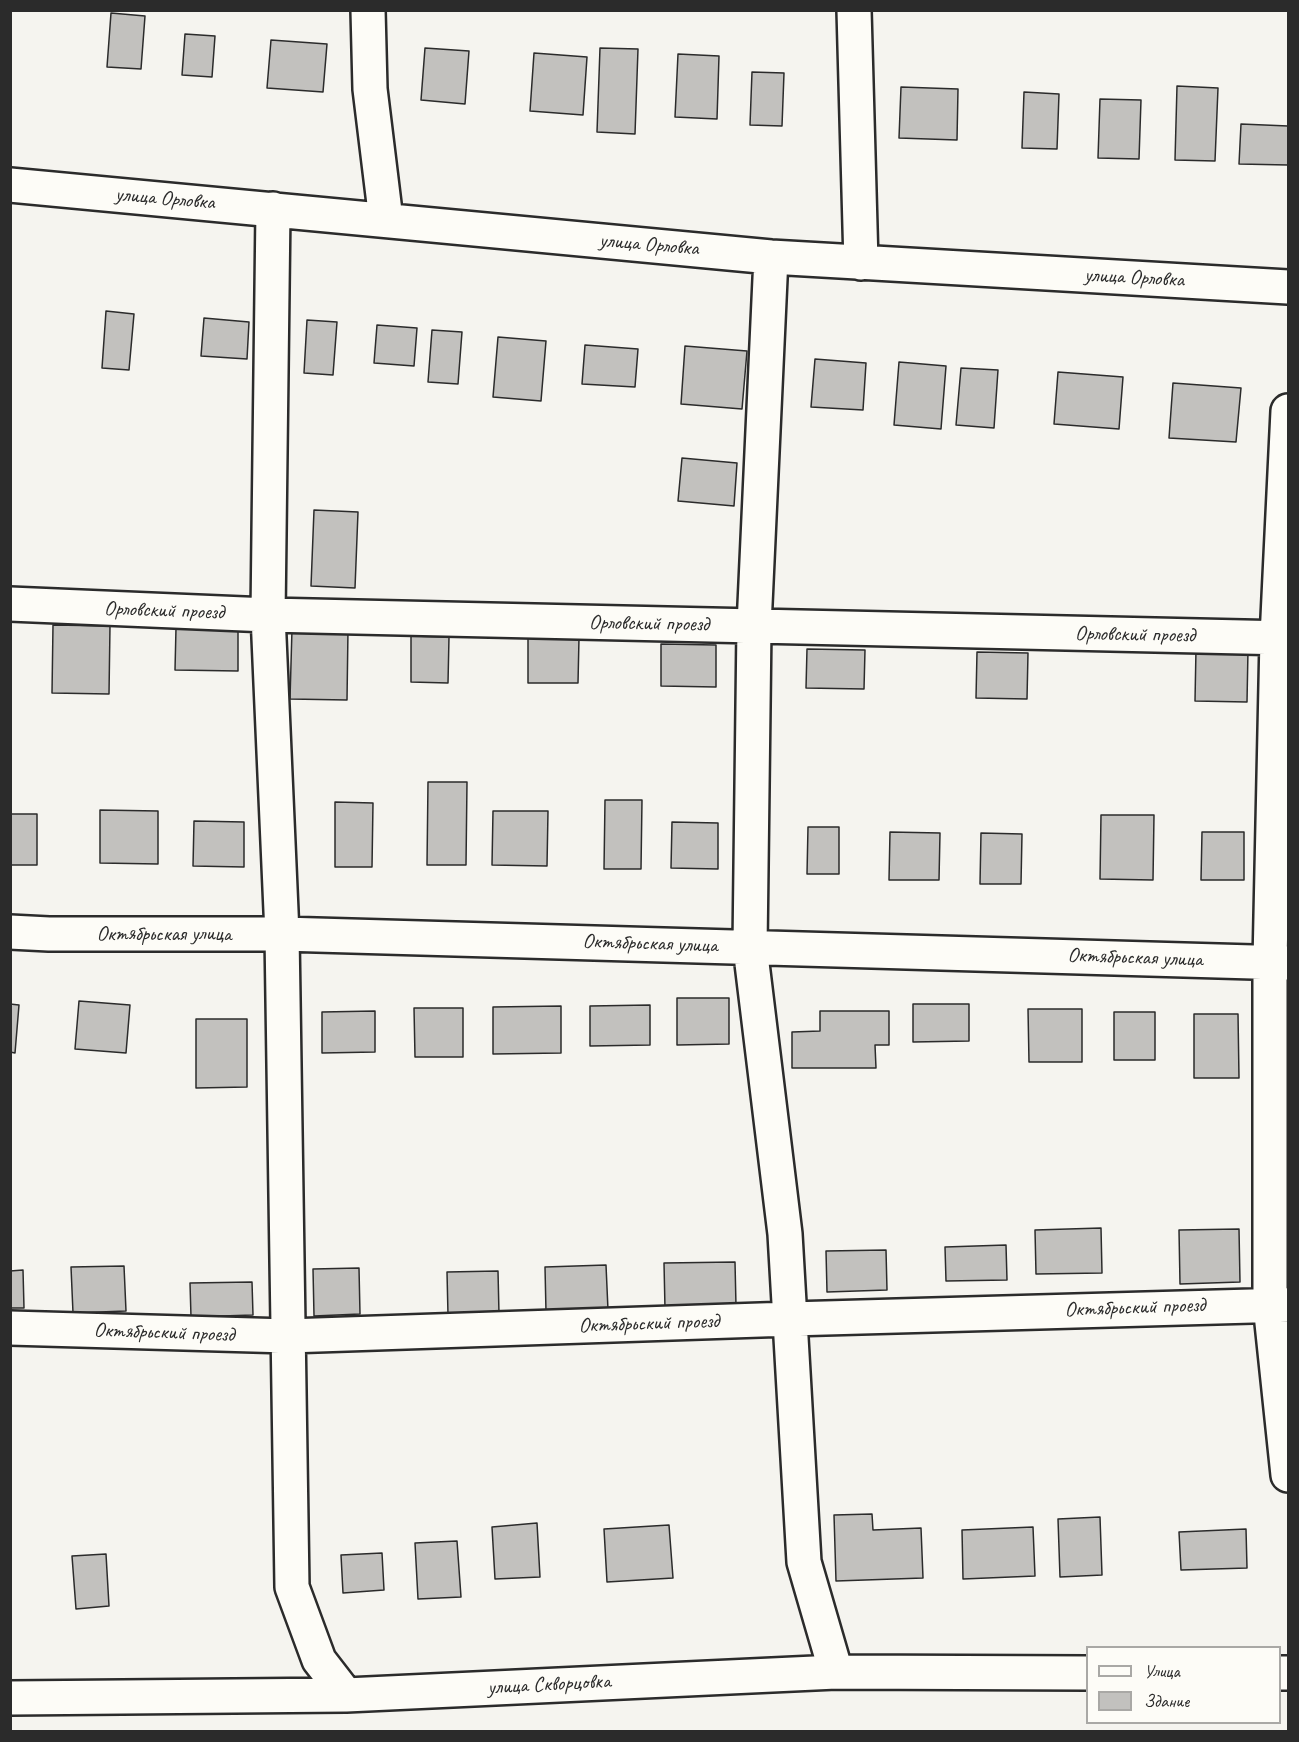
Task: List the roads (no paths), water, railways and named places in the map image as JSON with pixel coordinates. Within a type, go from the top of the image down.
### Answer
[{"type":"street","points":[[368,10],[370,89],[386,220]]},
{"type":"street","points":[[854,10],[861,262]]},
{"type":"street","name":"улица Орловка","points":[[10,185],[771,256],[1288,287]]},
{"type":"street","points":[[273,209],[268,615],[282,934],[292,1587],[319,1660],[346,1695]]},
{"type":"street","points":[[771,256],[754,626],[750,947],[785,1234],[804,1563],[836,1672]]},
{"type":"street","points":[[1288,411],[1279,963],[1279,1304],[1288,1474]]},
{"type":"street","name":"Орловский проезд","points":[[10,604],[268,615],[1283,638]]},
{"type":"street","name":"Октябрьская улица","points":[[10,932],[282,934],[1279,963]]},
{"type":"street","name":"Октябрьский проезд","points":[[10,1328],[288,1336],[1279,1304]]},
{"type":"street","name":"улица Скворцовка","points":[[10,1698],[346,1695],[836,1672],[1086,1673]]}]
